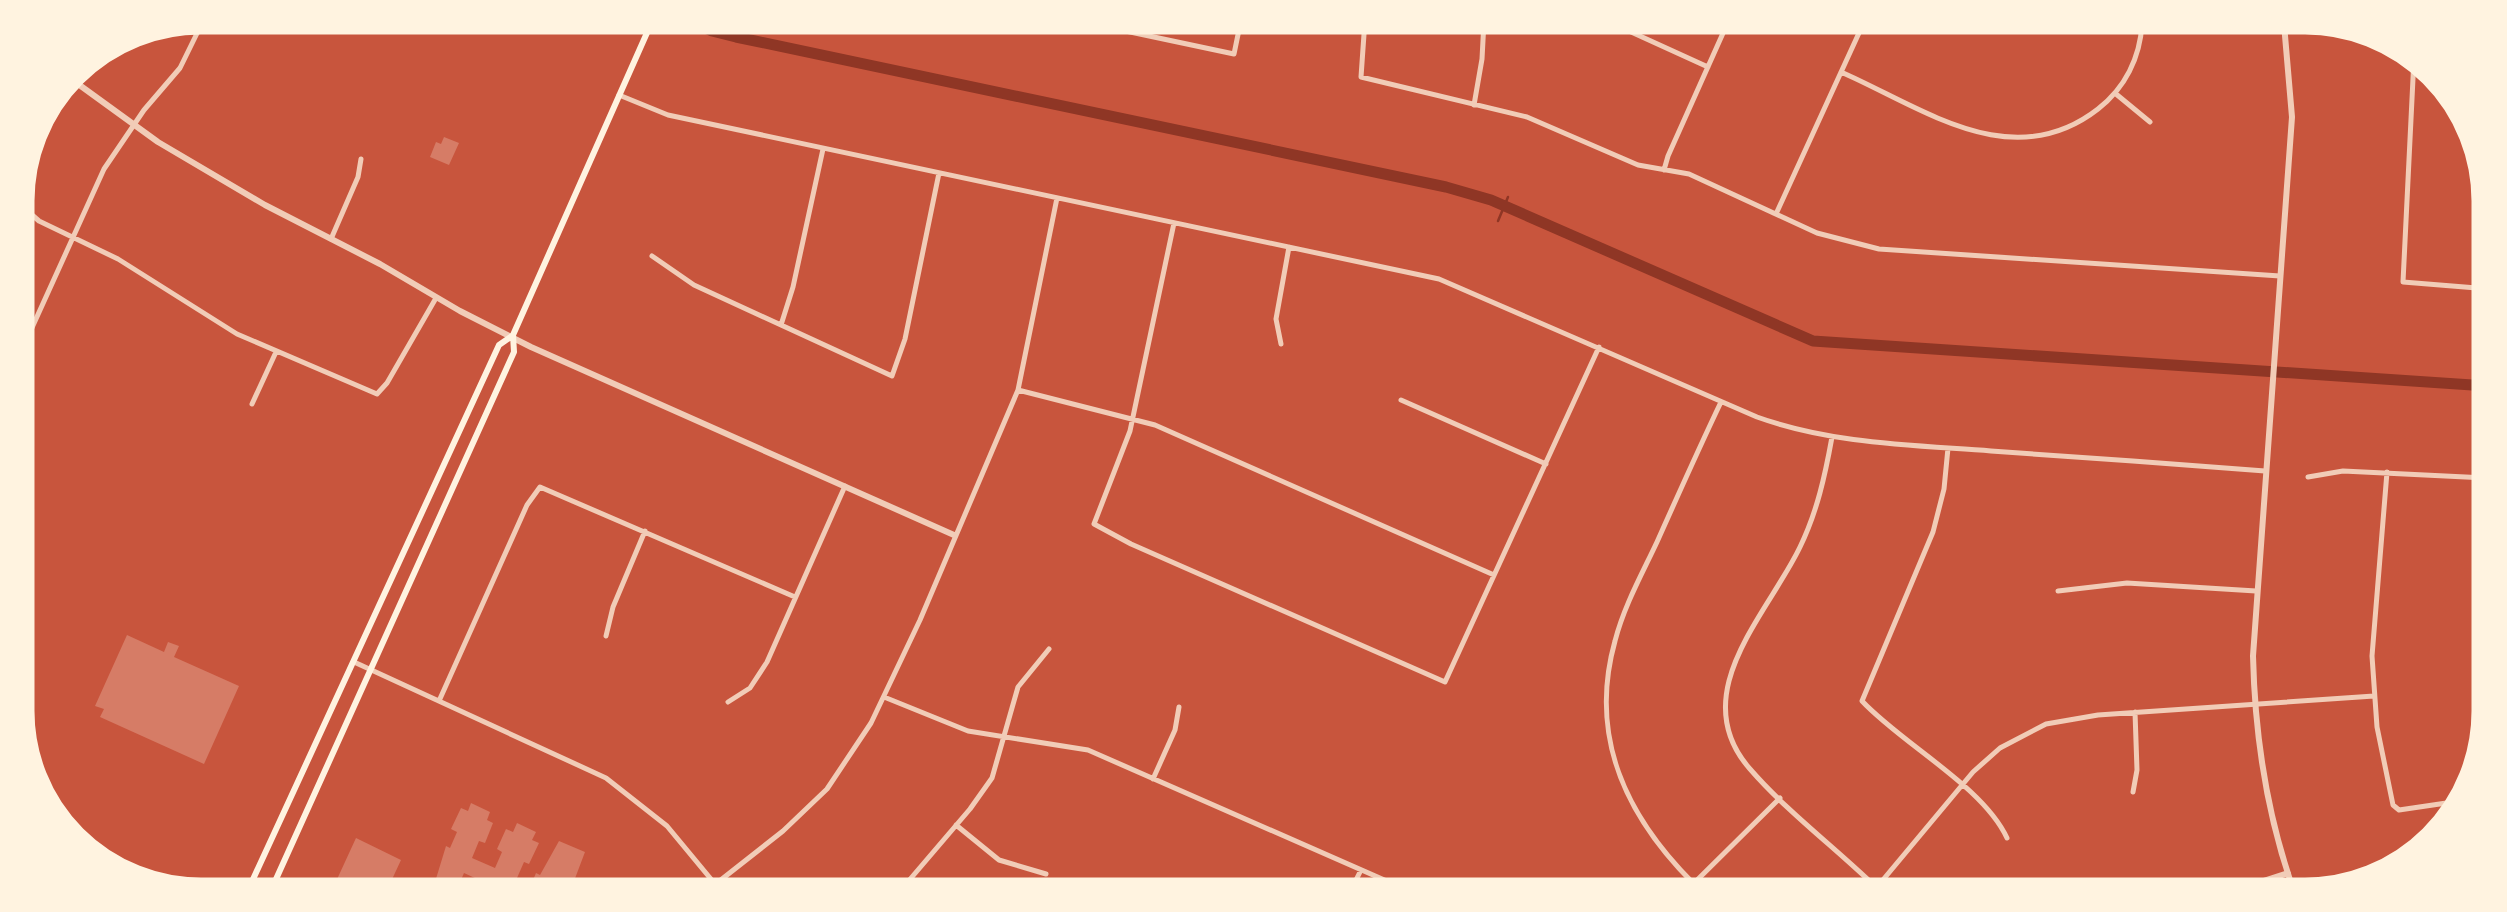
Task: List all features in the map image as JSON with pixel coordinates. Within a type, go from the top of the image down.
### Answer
[{"type":"main road","points":[[276,880],[514,352],[513,336],[647,32]]},
{"type":"main road","points":[[253,880],[494,354],[499,345],[513,336]]},
{"type":"street","points":[[1137,32],[1234,54],[1239,32]]},
{"type":"street","points":[[1363,32],[1360,78],[1527,117],[1626,160],[1689,174],[1826,236],[1879,249],[2280,276]]},
{"type":"street","points":[[1474,104],[1483,32]]},
{"type":"street","points":[[1631,32],[1708,68]]},
{"type":"street","points":[[1664,170],[1724,32]]},
{"type":"street","points":[[1776,214],[1859,32]]},
{"type":"street","points":[[1841,72],[1962,128],[1989,137],[2015,139],[2063,130],[2116,94],[2135,60],[2140,32]]},
{"type":"street","points":[[2285,32],[2292,117],[2256,591],[2254,706],[2264,785],[2290,879]]},
{"type":"street","points":[[33,320],[104,169],[180,68],[197,33]]},
{"type":"street","points":[[2413,72],[2403,282],[2474,288]]},
{"type":"street","points":[[79,85],[134,125],[265,205],[531,347],[954,534]]},
{"type":"street","points":[[2116,94],[2150,122]]},
{"type":"street","points":[[619,95],[668,115],[1439,279],[1721,402],[1780,425],[1832,437],[2265,471]]},
{"type":"street","points":[[782,325],[794,287],[823,149]]},
{"type":"street","points":[[331,239],[358,177],[361,159]]},
{"type":"street","points":[[652,256],[694,285],[892,376],[904,339],[939,173]]},
{"type":"street","points":[[726,880],[827,789],[851,757],[884,697],[1018,390],[1057,198]]},
{"type":"street","points":[[33,216],[118,259],[204,316],[276,352],[377,394],[436,298]]},
{"type":"street","points":[[1174,223],[1133,418],[1094,524],[1131,544],[1445,682],[1599,348]]},
{"type":"street","points":[[1281,344],[1276,319],[1290,247]]},
{"type":"street","points":[[252,404],[276,352]]},
{"type":"street","points":[[1018,390],[1133,418],[1495,576]]},
{"type":"street","points":[[1401,400],[1546,464]]},
{"type":"street","points":[[1690,879],[1648,833],[1622,784],[1608,736],[1608,668],[1627,606],[1721,402]]},
{"type":"street","points":[[1832,437],[1812,520],[1798,552],[1734,660],[1726,696],[1727,722],[1748,767],[1868,879]]},
{"type":"street","points":[[1948,448],[1944,489],[1928,546],[1862,701],[1961,786],[2000,824],[2007,838]]},
{"type":"street","points":[[2308,477],[2343,471],[2474,477]]},
{"type":"street","points":[[2386,472],[2372,656],[2374,696],[2394,805],[2407,811],[2445,804]]},
{"type":"street","points":[[728,702],[750,688],[767,662],[845,486]]},
{"type":"street","points":[[439,701],[527,505],[540,487],[795,597]]},
{"type":"street","points":[[606,636],[613,607],[645,531]]},
{"type":"street","points":[[2058,591],[2126,584],[2256,591]]},
{"type":"street","points":[[909,880],[992,778],[1018,686],[1050,649]]},
{"type":"street","points":[[351,661],[606,778],[667,826],[711,880]]},
{"type":"street","points":[[1883,879],[1961,786],[2000,748],[2034,729],[2098,715],[2374,696]]},
{"type":"street","points":[[884,697],[949,724],[1088,750],[1383,879]]},
{"type":"street","points":[[1153,778],[1175,730],[1179,706]]},
{"type":"street","points":[[2134,792],[2135,712]]},
{"type":"street","points":[[1697,879],[1780,798]]},
{"type":"street","points":[[956,825],[999,860],[1046,874]]},
{"type":"street","points":[[1356,879],[1361,870]]},
{"type":"street","points":[[2269,879],[2288,873]]},
{"type":"building","points":[[444,137],[459,143],[449,165],[430,157],[436,142],[441,144]]},
{"type":"building","points":[[127,635],[164,652],[168,642],[179,646],[174,657],[239,686],[204,764],[100,717],[104,709],[95,706]]},
{"type":"building","points":[[471,803],[490,812],[487,820],[493,823],[485,843],[479,841],[472,858],[495,868],[502,852],[497,849],[506,829],[513,832],[517,823],[536,832],[532,840],[539,843],[529,864],[524,862],[517,878],[521,880],[477,880],[464,873],[461,880],[436,880],[446,846],[450,848],[457,832],[451,829],[461,808],[468,811]]},
{"type":"building","points":[[356,838],[401,860],[392,880],[337,880]]},
{"type":"building","points":[[559,841],[585,852],[574,880],[533,880],[536,873],[540,875]]},
{"type":"waterway","points":[[716,32],[1446,187],[1491,200],[1813,341],[2474,385]]},
{"type":"waterway","points":[[1498,221],[1508,197]]}]
